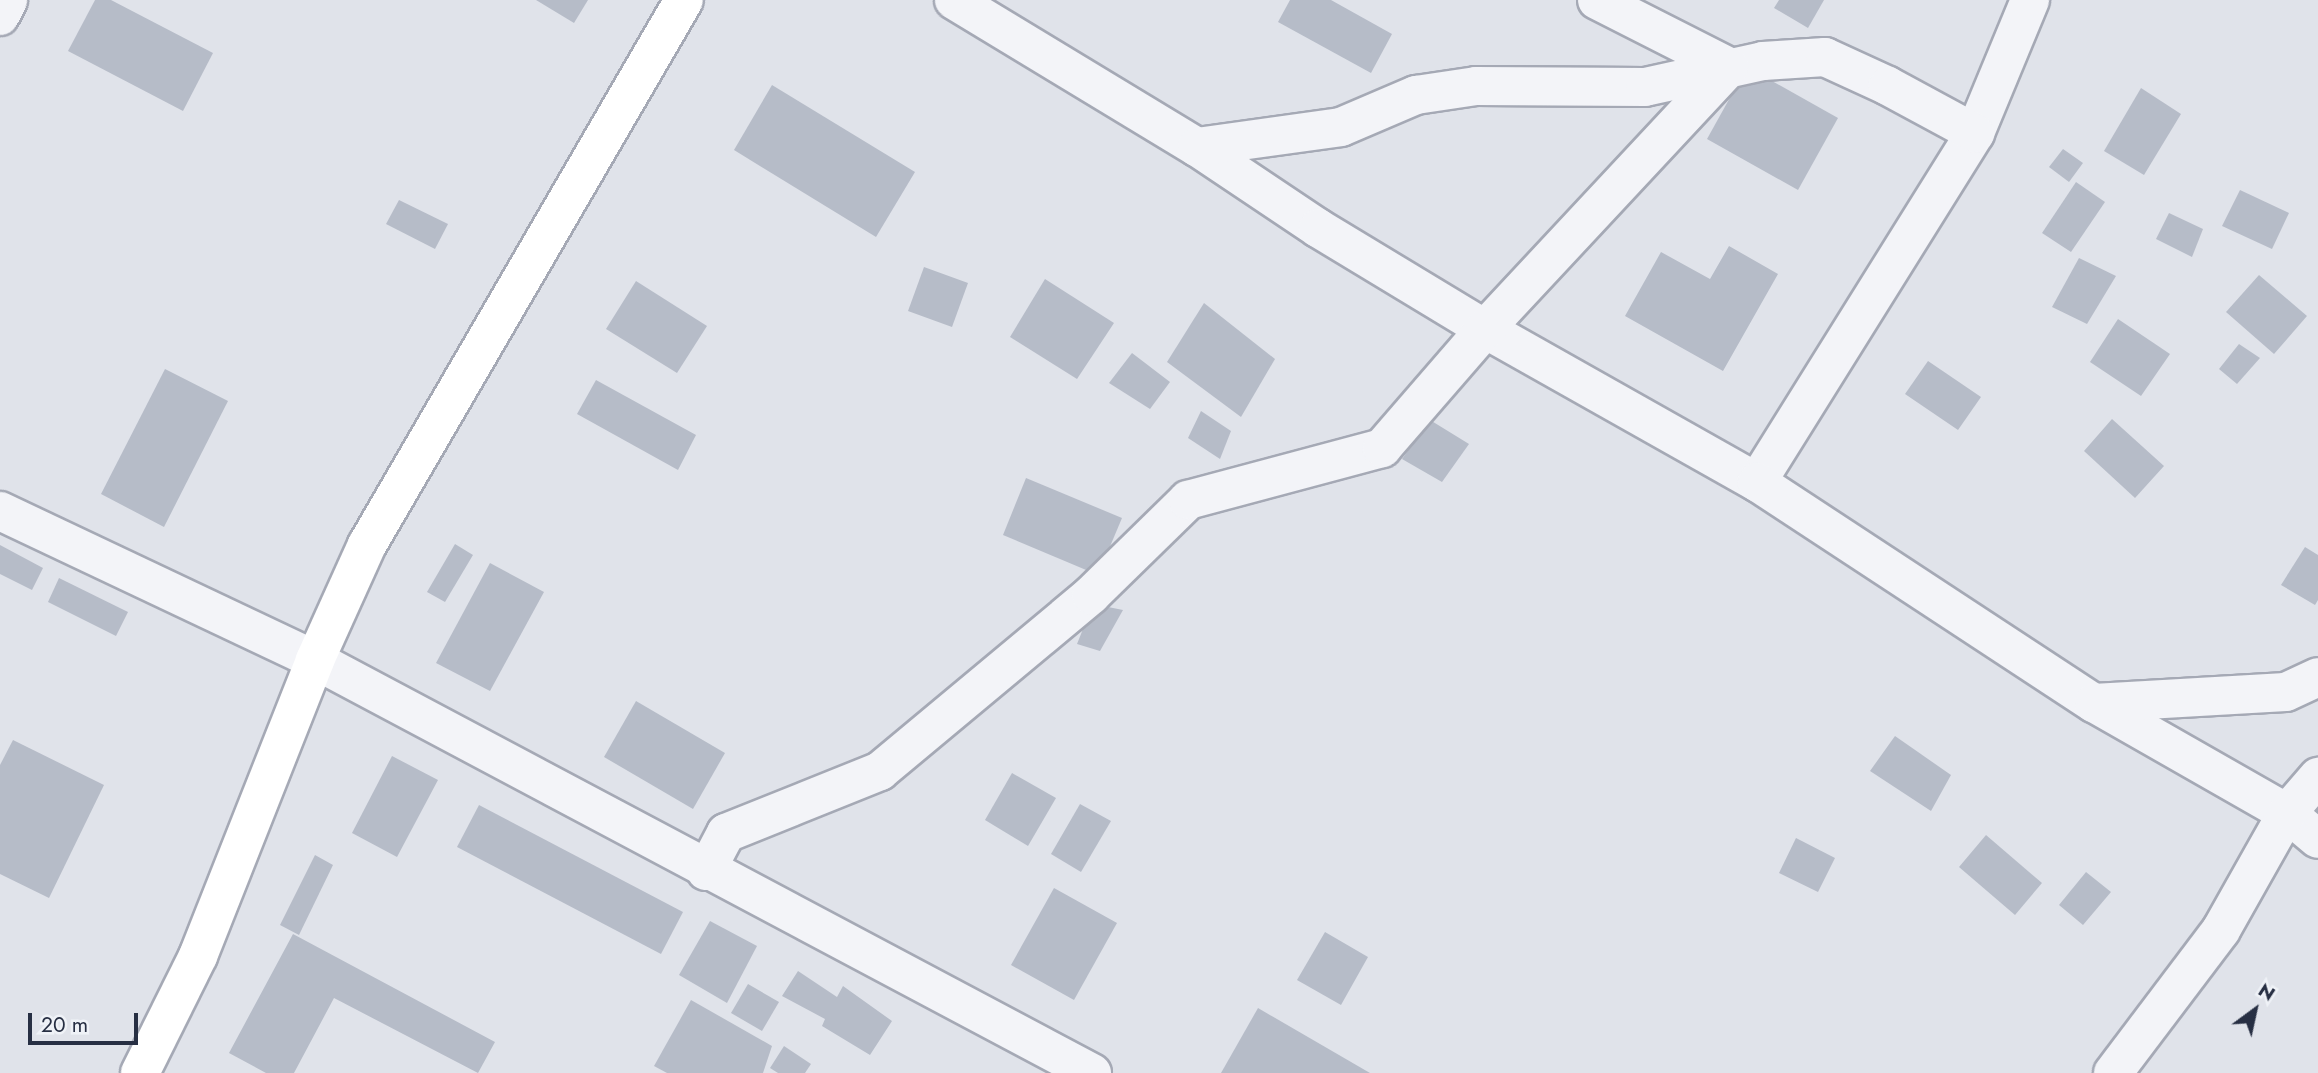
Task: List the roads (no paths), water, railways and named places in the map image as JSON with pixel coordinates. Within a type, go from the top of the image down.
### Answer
[{"type":"main road","points":[[141,1073],[198,956],[315,660],[367,545],[684,0]]},
{"type":"street","points":[[0,16],[8,0]]},
{"type":"street","points":[[954,0],[1197,147],[1318,228],[1485,329],[1757,482],[2094,703],[2287,813],[2318,839]]},
{"type":"street","points":[[1597,0],[1729,67]]},
{"type":"street","points":[[1757,482],[1975,133],[2030,0]]},
{"type":"street","points":[[1197,147],[1341,127],[1416,95],[1452,89],[1476,86],[1645,87],[1729,67],[1825,57],[1888,86],[1975,133]]},
{"type":"street","points":[[706,871],[726,833],[880,771],[1091,595],[1188,500],[1382,448],[1485,329],[1729,67]]},
{"type":"street","points":[[0,511],[315,660],[706,871],[1091,1073]]},
{"type":"street","points":[[2094,703],[2286,692],[2318,677]]},
{"type":"street","points":[[2113,1073],[2221,930],[2287,813],[2318,777]]}]
